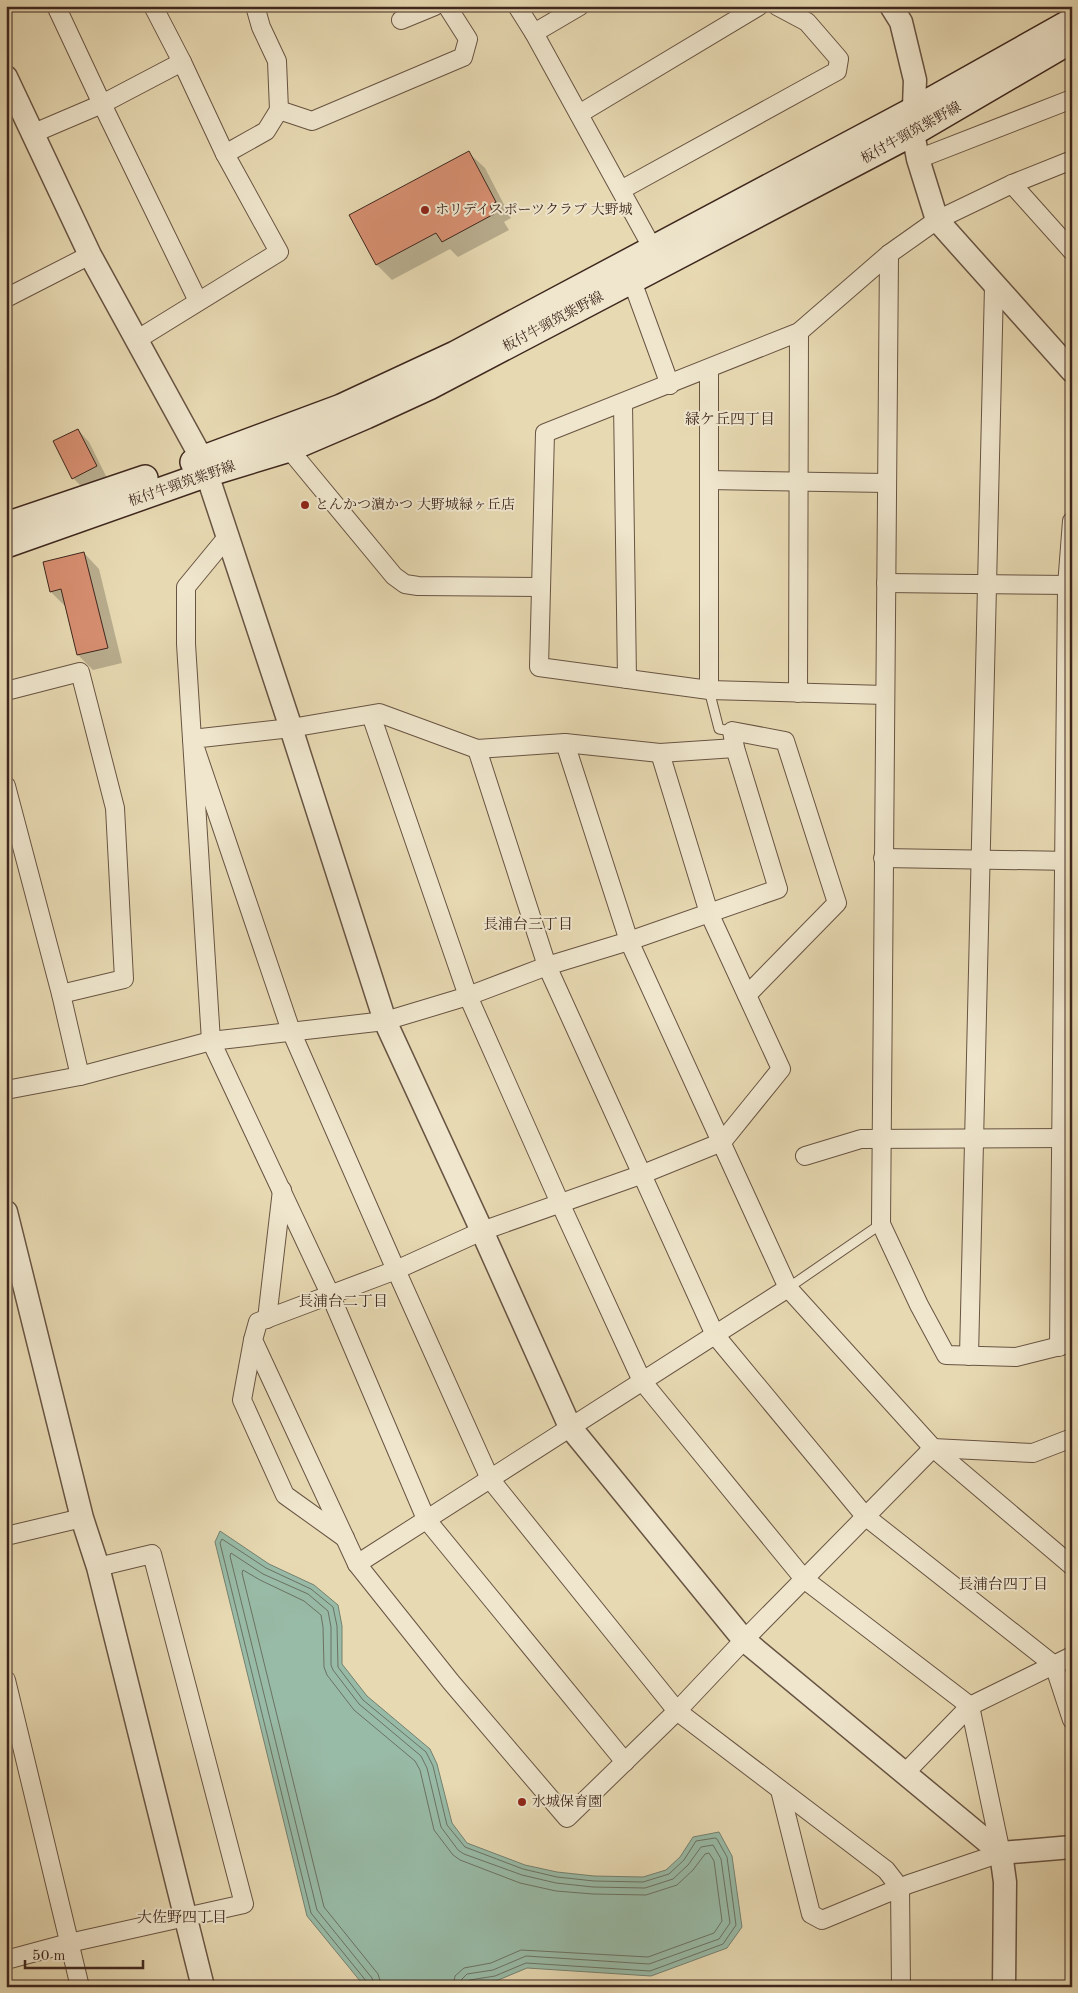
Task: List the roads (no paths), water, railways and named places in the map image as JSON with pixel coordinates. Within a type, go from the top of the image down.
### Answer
[{"type":"main road","name":"板付牛頸筑紫野線","points":[[6,545],[205,467],[341,408],[628,272],[653,248],[914,121],[1072,21]]},
{"type":"main road","name":"板付牛頸筑紫野線","points":[[6,525],[205,467],[289,449],[366,416],[429,387],[628,272],[1072,40]]},
{"type":"street","points":[[56,6],[198,301]]},
{"type":"street","points":[[138,339],[279,252],[225,154],[182,62],[153,6]]},
{"type":"street","points":[[225,154],[266,131],[279,110],[277,61],[261,27],[256,6]]},
{"type":"street","points":[[400,20],[435,6]]},
{"type":"street","points":[[279,110],[312,121],[462,57],[468,39],[447,6]]},
{"type":"street","points":[[517,6],[534,33],[653,248]]},
{"type":"street","points":[[534,33],[580,6]]},
{"type":"street","points":[[579,114],[759,6]]},
{"type":"street","points":[[621,190],[837,71],[839,59],[807,22],[777,6]]},
{"type":"street","points":[[891,6],[901,22],[915,80],[914,121],[918,160],[937,220],[1072,371]]},
{"type":"street","points":[[34,134],[102,104],[182,62]]},
{"type":"street","points":[[6,77],[90,255],[138,339],[205,467],[385,1021],[482,1230],[570,1427],[744,1640],[1001,1853]]},
{"type":"street","points":[[918,160],[1072,99]]},
{"type":"street","points":[[884,695],[709,690],[540,667],[545,434],[799,332],[889,254],[937,220],[1012,184],[1072,160]]},
{"type":"street","points":[[1012,184],[1072,251]]},
{"type":"street","points":[[889,254],[881,1224],[919,1306],[946,1355],[1016,1357],[1065,1345],[1069,585],[1072,521]]},
{"type":"street","points":[[6,298],[90,255]]},
{"type":"street","points":[[628,272],[670,385]]},
{"type":"street","points":[[969,1356],[994,286]]},
{"type":"street","points":[[798,693],[799,332]]},
{"type":"street","points":[[709,368],[709,690]]},
{"type":"street","points":[[623,403],[628,679]]},
{"type":"street","points":[[289,449],[394,576],[405,584],[418,586],[541,587]]},
{"type":"street","points":[[710,480],[886,483]]},
{"type":"street","points":[[228,536],[186,587],[186,644],[211,1040],[330,1294],[426,1519],[625,1762]]},
{"type":"street","points":[[886,583],[1069,585]]},
{"type":"street","points":[[6,691],[80,672],[115,808],[124,979],[61,994]]},
{"type":"street","points":[[192,738],[291,728],[379,714],[477,749],[565,743],[660,753],[733,740],[785,741],[837,902],[747,995]]},
{"type":"street","points":[[371,715],[468,996],[642,1381],[804,1578],[970,1706],[1001,1853],[1005,1882],[1004,1987]]},
{"type":"street","points":[[192,738],[291,1032],[490,1478],[676,1711],[886,1870],[900,1888],[901,1987]]},
{"type":"street","points":[[6,1090],[80,1076],[211,1040],[385,1021],[468,996],[547,966],[628,941],[778,889],[733,740]]},
{"type":"street","points":[[565,743],[628,941],[788,1288],[933,1448],[1072,1566]]},
{"type":"street","points":[[477,749],[547,966],[715,1335],[865,1516],[1054,1665],[1072,1720]]},
{"type":"street","points":[[347,1540],[285,1495],[242,1400],[258,1322],[396,1270],[482,1230],[642,1174],[722,1142],[781,1069],[709,913],[660,753]]},
{"type":"street","points":[[6,786],[61,994],[80,1076]]},
{"type":"street","points":[[883,858],[1068,861]]},
{"type":"street","points":[[805,1156],[861,1139],[1066,1138]]},
{"type":"street","points":[[267,1319],[282,1190]]},
{"type":"street","points":[[6,1212],[82,1518],[98,1567],[204,1987]]},
{"type":"street","points":[[357,1564],[788,1288]]},
{"type":"street","points":[[254,1340],[357,1564],[451,1682],[567,1818],[676,1711],[933,1448],[1033,1453],[1072,1438]]},
{"type":"street","points":[[6,1536],[82,1518]]},
{"type":"street","points":[[6,1960],[186,1915],[244,1904],[152,1554],[98,1567]]},
{"type":"street","points":[[904,1774],[970,1706],[1072,1656]]},
{"type":"street","points":[[6,1680],[80,1987]]},
{"type":"street","points":[[780,1790],[811,1914],[822,1920],[900,1888],[1001,1853],[1072,1848]]},
{"type":"lane","points":[[709,690],[720,729],[733,740]]},
{"type":"lane","points":[[788,1288],[881,1224]]},
{"type":"water","points":[[220,1531],[269,1564],[314,1585],[338,1605],[342,1626],[342,1664],[367,1696],[430,1749],[437,1764],[452,1823],[467,1843],[525,1865],[557,1872],[594,1876],[643,1877],[666,1870],[680,1857],[693,1837],[719,1832],[732,1856],[742,1927],[727,1948],[651,1976],[527,1968],[496,1981],[469,1985],[467,1987],[365,1987],[307,1916],[215,1542]]},
{"type":"place","name":"ホリデイスポーツクラブ 大野城","points":[[425,210]]},
{"type":"place","name":"とんかつ濵かつ 大野城緑ヶ丘店","points":[[305,505]]},
{"type":"place","name":"水城保育園","points":[[522,1802]]},
{"type":"district","name":"緑ケ丘四丁目","points":[[730,420]]},
{"type":"district","name":"長浦台三丁目","points":[[528,925]]},
{"type":"district","name":"長浦台二丁目","points":[[343,1302]]},
{"type":"district","name":"長浦台四丁目","points":[[1003,1585]]},
{"type":"district","name":"大佐野四丁目","points":[[182,1918]]}]
